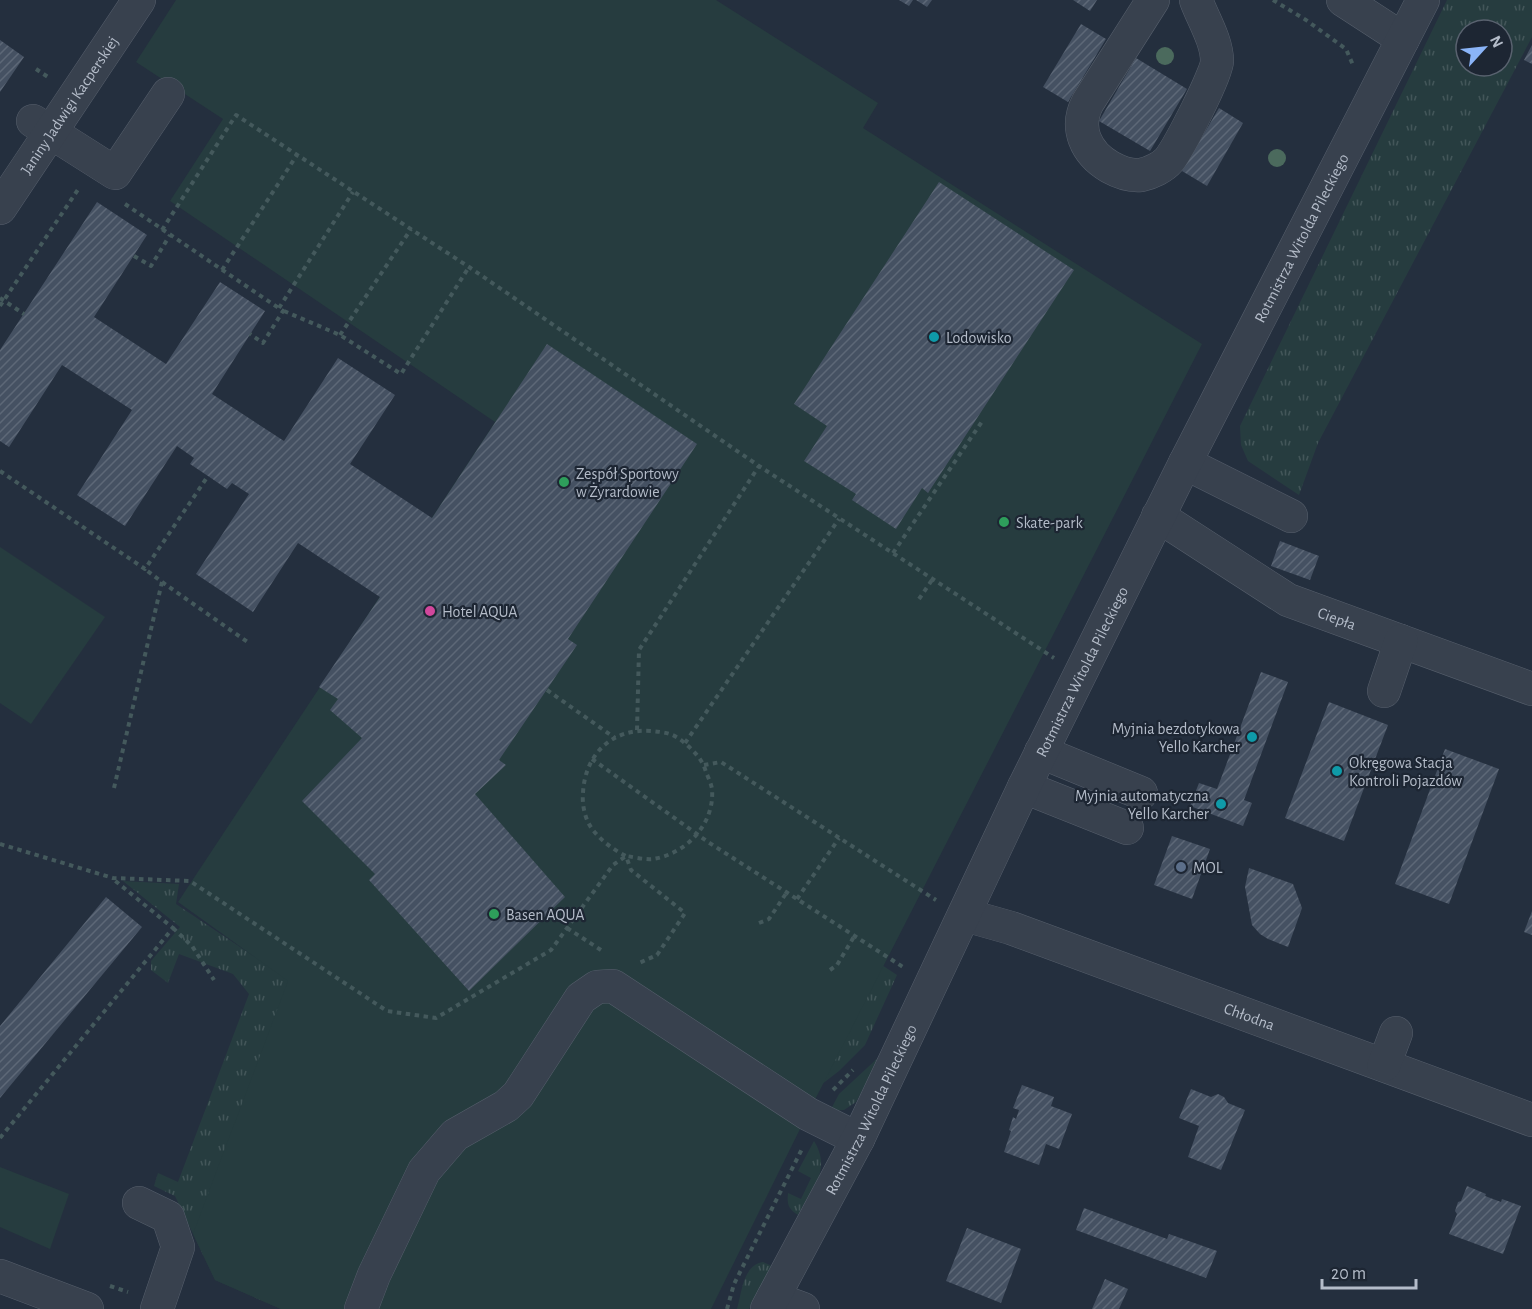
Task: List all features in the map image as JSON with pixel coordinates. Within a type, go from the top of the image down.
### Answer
[{"type":"street","name":"Janiny Jadwigi Kacperskiej","points":[[0,208],[42,126],[114,0]]},
{"type":"street","name":"Janiny Jadwigi Kacperskiej","points":[[0,170],[42,126],[140,0]]},
{"type":"street","points":[[1153,0],[1088,102],[1082,120],[1082,134],[1091,152],[1108,165],[1141,175],[1152,171],[1169,159],[1216,67],[1214,48],[1197,0]]},
{"type":"street","points":[[1343,0],[1403,39]]},
{"type":"street","name":"Rotmistrza Witolda Pileckiego","points":[[770,1304],[858,1139],[1024,787],[1158,516],[1423,0]]},
{"type":"street","points":[[42,126],[115,173],[168,94]]},
{"type":"street","points":[[1185,463],[1291,516]]},
{"type":"street","name":"Ciepła","points":[[1158,516],[1288,600],[1532,689]]},
{"type":"street","points":[[1384,691],[1401,641]]},
{"type":"street","points":[[1041,752],[1141,794]]},
{"type":"street","points":[[1024,787],[1127,828]]},
{"type":"street","name":"Chłodna","points":[[965,915],[1011,928],[1532,1120]]},
{"type":"street","points":[[361,1309],[374,1275],[424,1171],[455,1135],[506,1106],[518,1095],[581,998],[597,987],[613,986],[808,1113],[858,1139]]},
{"type":"street","points":[[1384,1065],[1396,1033]]},
{"type":"street","points":[[139,1203],[168,1217],[178,1247],[157,1309]]},
{"type":"street","points":[[0,1276],[87,1309]]},
{"type":"street","points":[[770,1304],[803,1309]]},
{"type":"path","points":[[1273,0],[1306,21]]},
{"type":"path","points":[[162,230],[236,115],[469,267],[759,466],[1044,651]]},
{"type":"path","points":[[222,270],[297,154]]},
{"type":"path","points":[[0,306],[2,299],[80,188]]},
{"type":"path","points":[[250,334],[263,343],[353,192]]},
{"type":"path","points":[[124,204],[281,310],[340,335],[401,374],[469,267]]},
{"type":"path","points":[[340,335],[411,229]]},
{"type":"path","points":[[134,256],[151,266],[170,235]]},
{"type":"path","points":[[2,299],[24,314]]},
{"type":"path","points":[[893,552],[983,420]]},
{"type":"path","points":[[637,730],[639,650],[759,466]]},
{"type":"path","points":[[0,471],[249,643]]},
{"type":"path","points":[[145,569],[208,476]]},
{"type":"path","points":[[685,743],[839,519]]},
{"type":"path","points":[[919,599],[932,580]]},
{"type":"path","points":[[114,788],[162,582]]},
{"type":"path","points":[[547,690],[615,738]]},
{"type":"path","points":[[637,730],[666,732],[693,748],[704,765],[712,789],[708,815],[699,834],[675,853],[652,859],[626,856],[610,848],[589,824],[582,802],[584,778],[592,759],[615,738],[637,730]]},
{"type":"path","points":[[592,759],[708,842],[904,968]]},
{"type":"path","points":[[704,765],[721,762],[921,890]]},
{"type":"path","points":[[797,899],[839,838]]},
{"type":"path","points":[[0,844],[113,878],[190,881],[387,1011],[436,1018],[551,950],[613,865],[626,856]]},
{"type":"path","points":[[626,856],[631,870],[685,913],[657,955],[637,964]]},
{"type":"path","points":[[113,878],[192,946],[214,981]]},
{"type":"path","points":[[759,923],[769,919],[787,892]]},
{"type":"path","points":[[0,1138],[173,928]]},
{"type":"path","points":[[567,928],[610,957]]},
{"type":"path","points":[[830,970],[837,965],[855,935]]},
{"type":"green space","points":[[176,0],[716,0],[878,103],[863,128],[1202,344],[802,1125],[711,1309],[281,1309],[215,1280],[193,1234],[288,981],[178,902],[495,422],[170,201],[223,119],[136,62]]},
{"type":"green space","points":[[1447,0],[1532,0],[1532,37],[1514,71],[1514,18],[1454,18],[1454,78],[1510,78],[1318,443],[1299,495],[1248,461],[1241,445],[1240,426]]},
{"type":"green space","points":[[0,547],[105,617],[31,724],[0,703]]},
{"type":"green space","points":[[123,881],[179,884],[176,904],[255,957],[356,1004],[281,1309],[215,1280],[175,1196],[154,1186],[158,1173],[178,1182],[249,994],[233,974],[179,954],[168,983],[151,970],[151,961],[180,927]]},
{"type":"green space","points":[[850,944],[897,975],[865,1045],[839,1071],[813,1091]]},
{"type":"green space","points":[[881,1055],[856,1102],[844,1110],[830,1111],[839,1094]]},
{"type":"green space","points":[[814,1141],[819,1151],[821,1170],[798,1215],[789,1206],[788,1193],[801,1199],[811,1178],[798,1171]]},
{"type":"green space","points":[[0,1167],[69,1194],[50,1249],[0,1227]]},
{"type":"green space","points":[[763,1262],[772,1266],[749,1309],[737,1309],[747,1274],[756,1264]]},
{"type":"building","points":[[899,0],[913,0],[909,6]]},
{"type":"building","points":[[916,0],[932,0],[927,7]]},
{"type":"building","points":[[1073,0],[1097,0],[1090,11]]},
{"type":"building","points":[[1081,24],[1106,39],[1068,102],[1043,87]]},
{"type":"building","points":[[0,40],[24,57],[0,92]]},
{"type":"building","points":[[1532,45],[1532,64],[1524,60]]},
{"type":"building","points":[[1136,58],[1187,89],[1150,151],[1099,121]]},
{"type":"building","points":[[1219,108],[1243,123],[1207,186],[1182,171]]},
{"type":"building","name":"Lodowisko","points":[[939,182],[1074,270],[928,493],[922,488],[896,529],[852,500],[856,494],[804,461],[827,426],[794,404]]},
{"type":"building","points":[[97,202],[147,235],[94,317],[166,364],[220,282],[265,311],[212,394],[284,441],[338,358],[395,395],[350,464],[432,518],[547,344],[697,444],[568,639],[577,645],[499,760],[506,765],[475,794],[565,897],[469,991],[369,880],[375,874],[302,801],[362,738],[330,710],[338,699],[319,687],[380,597],[298,543],[253,612],[196,574],[249,494],[232,483],[227,489],[190,464],[194,458],[177,446],[125,526],[77,495],[132,410],[62,365],[9,447],[0,441],[0,350]]},
{"type":"building","points":[[1280,541],[1319,556],[1310,580],[1271,566]]},
{"type":"building","points":[[1261,672],[1288,682],[1244,800],[1252,803],[1243,826],[1190,806],[1199,783],[1217,789]]},
{"type":"building","name":"Okręgowa Stacja Kontroli Pojazdów","points":[[1329,702],[1388,725],[1344,841],[1285,818]]},
{"type":"building","points":[[1445,749],[1499,769],[1449,904],[1395,884]]},
{"type":"building","points":[[1172,836],[1210,849],[1192,899],[1154,885]]},
{"type":"building","points":[[1249,868],[1293,884],[1302,908],[1288,947],[1268,939],[1252,925],[1245,887]]},
{"type":"building","points":[[106,897],[142,927],[0,1098],[0,1026]]},
{"type":"building","points":[[1532,911],[1532,935],[1524,932]]},
{"type":"building","points":[[1022,1085],[1054,1097],[1051,1106],[1072,1114],[1059,1149],[1046,1144],[1039,1165],[1004,1152],[1013,1117],[1016,1119],[1019,1110],[1013,1108]]},
{"type":"building","points":[[1191,1089],[1211,1097],[1218,1094],[1228,1103],[1245,1110],[1221,1170],[1188,1157],[1199,1126],[1179,1118]]},
{"type":"building","points":[[1467,1186],[1501,1202],[1502,1199],[1521,1206],[1503,1254],[1449,1234],[1457,1214],[1455,1211],[1458,1202],[1461,1201]]},
{"type":"building","points":[[1084,1208],[1167,1239],[1169,1234],[1217,1251],[1206,1278],[1076,1230]]},
{"type":"building","points":[[967,1228],[1021,1249],[1001,1303],[946,1281]]},
{"type":"building","points":[[1105,1279],[1128,1289],[1119,1309],[1092,1309]]},
{"type":"place","name":"Lodowisko","points":[[934,337]]},
{"type":"place","name":"Zespół Sportowy w Żyrardowie","points":[[564,482]]},
{"type":"place","name":"Skate-park","points":[[1004,522]]},
{"type":"place","name":"Hotel AQUA","points":[[430,611]]},
{"type":"place","name":"Myjnia bezdotykowa Yello Karcher","points":[[1252,737]]},
{"type":"place","name":"Okręgowa Stacja Kontroli Pojazdów","points":[[1337,771]]},
{"type":"place","name":"Myjnia automatyczna Yello Karcher","points":[[1221,804]]},
{"type":"place","name":"MOL","points":[[1181,867]]},
{"type":"place","name":"Basen AQUA","points":[[494,914]]}]
